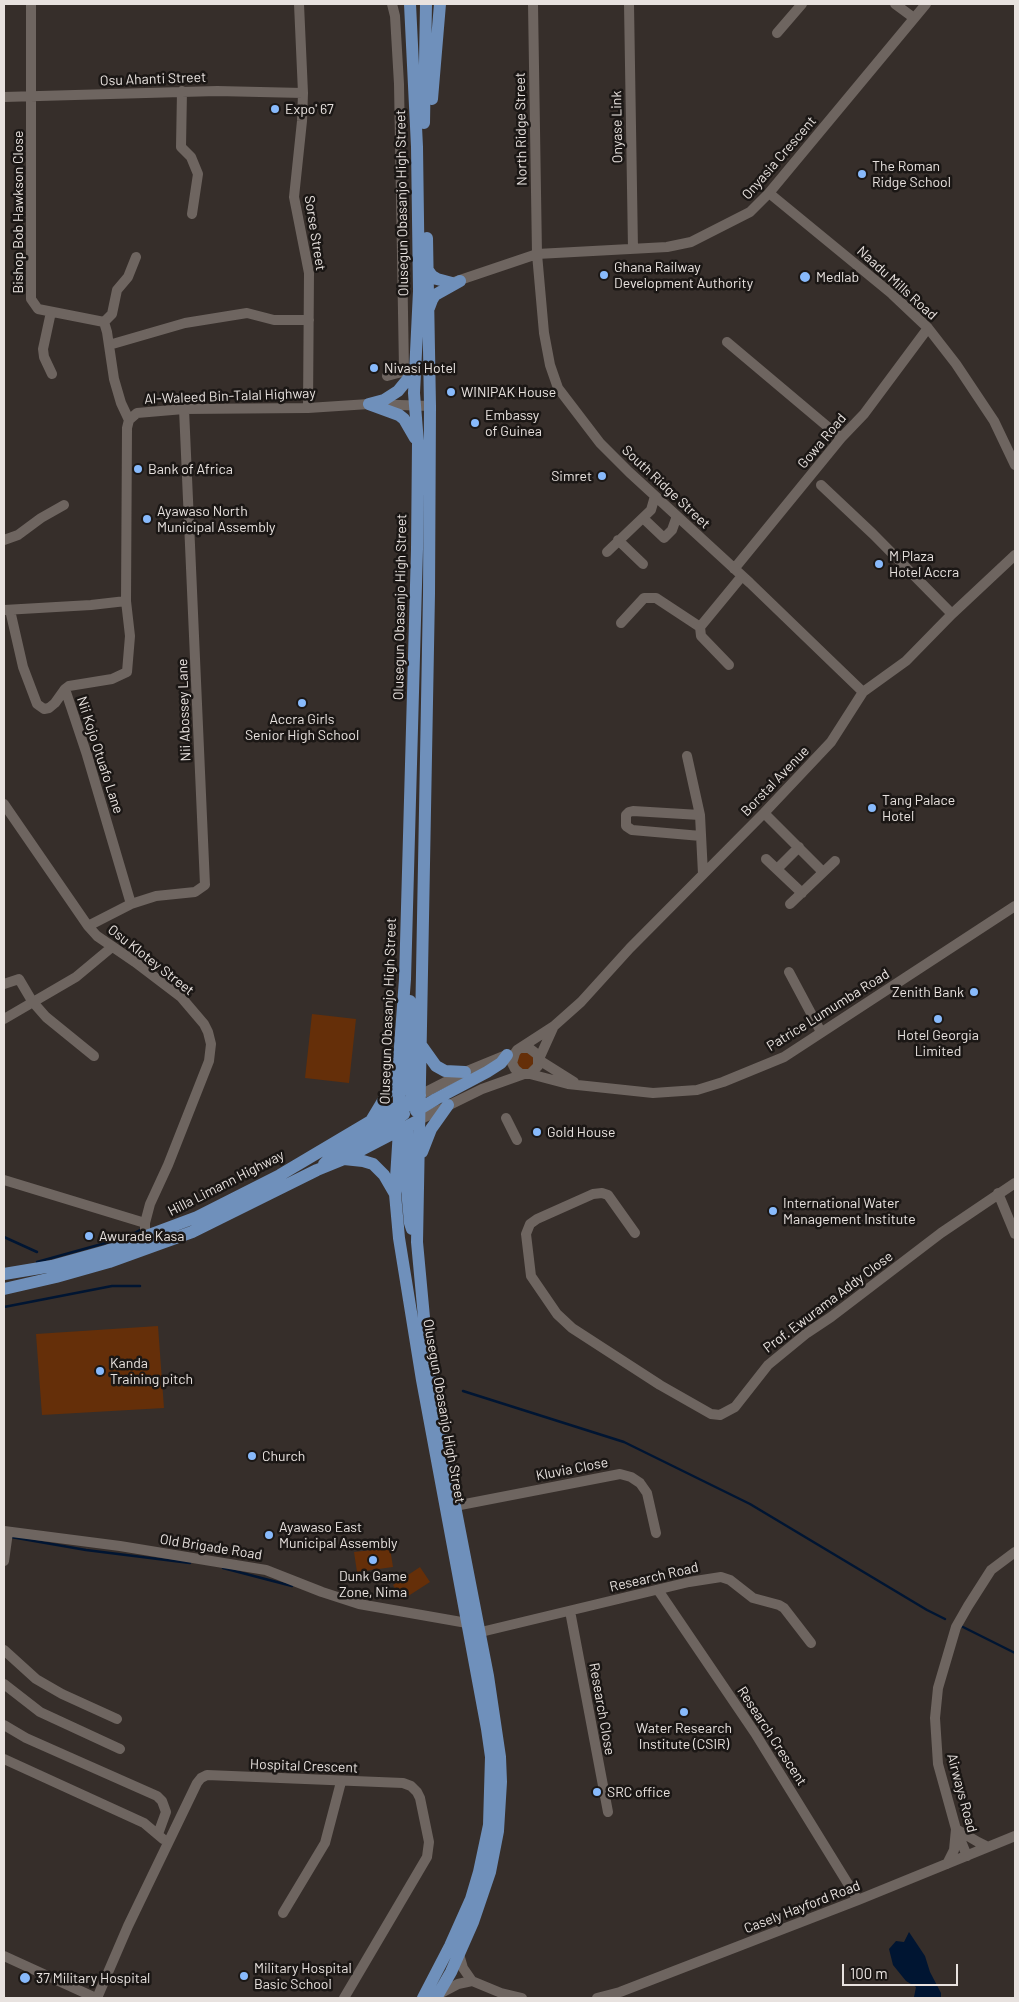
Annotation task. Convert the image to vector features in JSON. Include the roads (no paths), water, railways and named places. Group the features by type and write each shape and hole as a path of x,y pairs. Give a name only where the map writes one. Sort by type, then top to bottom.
{"main road":[{"name":"Olusegun Obasanjo High Street","path":"409,4 416,107 424,290 428,315 430,406 429,594 421,1045 395,1194 408,1299 491,1757 489,1825 471,1899 450,1946 422,1998"},
{"name":"Olusegun Obasanjo High Street","path":"426,4 424,128 427,269 414,393 418,443 417,549 405,979 399,1060 420,1159 417,1242 426,1339 455,1506 481,1632 500,1757 501,1809 490,1872 473,1922 437,1996"},
{"path":"424,128 431,107 440,4"},
{"path":"427,269 437,279 456,282"},
{"path":"428,315 435,295 456,282"},
{"path":"369,404 384,400 398,391 416,369"},
{"path":"369,404 399,415 404,419 418,443"},
{"path":"405,979 410,1005 407,1189 410,1223 417,1242"},
{"path":"421,1045 427,1056 440,1068 452,1073 465,1072"},
{"path":"317,1170 332,1156 487,1072 514,1052"},
{"path":"371,1121 387,1094 399,1060"},
{"path":"420,1159 432,1129 448,1105"},
{"name":"Hilla Limann Highway","path":"4,1274 52,1266 145,1238 197,1217 251,1191 371,1121 409,1113"},
{"name":"Hilla Limann Highway","path":"4,1289 56,1277 155,1247 192,1232 256,1202 317,1170 344,1160 409,1113"},
{"path":"344,1160 363,1161 373,1164 384,1174 395,1194"}],"street":[{"name":"Bishop Bob Hawkson Close","path":"30,4 32,96 31,299 38,309 104,322"},
{"name":"Sorse Street","path":"299,4 303,93 294,197 309,273 308,408"},
{"path":"387,376 402,372 404,369 400,107 395,16 392,4"},
{"name":"North Ridge Street","path":"533,4 537,254"},
{"name":"Onyase Link","path":"629,4 633,250"},
{"path":"777,33 802,4"},
{"path":"895,4 914,18"},
{"name":"Onyasia Crescent","path":"424,290 456,282 537,254 633,250 667,247 691,242 750,212 769,193 926,4"},
{"name":"Osu Ahanti Street","path":"4,97 182,91 303,93"},
{"path":"182,91 181,148 191,157 198,174 192,214"},
{"path":"400,107 416,107"},
{"name":"Naadu Mills Road","path":"769,193 892,294 928,328 956,364 994,421 1015,465"},
{"name":"South Ridge Street","path":"537,254 544,333 550,365 558,388 600,443 863,692"},
{"path":"129,420 121,403 104,322 112,314 117,290 128,277 136,257"},
{"path":"51,312 43,349 44,358 52,374"},
{"path":"109,344 185,323 247,313 274,320 309,320"},
{"name":"Gowa Road","path":"700,627 738,572 841,438 883,390 928,328"},
{"path":"727,342 841,438"},
{"name":"Al-Waleed Bin-Talal Highway","path":"126,601 126,478 129,420 137,412 184,409 308,408 369,404 430,406"},
{"name":"Nii Abossey Lane","path":"88,926 131,904 156,896 195,892 205,885 184,409"},
{"path":"821,485 873,534 952,614"},
{"path":"607,552 651,510 655,496"},
{"path":"4,540 18,535 40,518 64,505"},
{"path":"643,518 664,538 672,530 677,516"},
{"path":"618,540 643,564"},
{"name":"Borstal Avenue","path":"514,1052 554,1026 581,1002 630,948 764,813 831,742 863,692 906,661 952,614 1015,555"},
{"path":"621,623 644,598 656,598 700,627 701,636 729,665"},
{"path":"64,689 55,703 49,708 44,709 37,704 23,667 7,610 126,601"},
{"name":"Nii Kojo Otuafo Lane","path":"126,601 130,636 127,672 117,677 70,686 64,689 104,809 131,904"},
{"path":"687,756 700,816 702,874"},
{"name":"Osu Klotey Street","path":"4,804 88,926 97,936 181,997 204,1024 211,1044 209,1061 168,1166 150,1204 145,1223 145,1238"},
{"path":"700,816 633,811 626,815 626,826 632,830 701,836"},
{"path":"764,813 823,872"},
{"path":"777,869 799,848"},
{"path":"766,859 802,893"},
{"path":"790,904 835,861"},
{"name":"Patrice Lumumba Road","path":"527,1074 579,1085 654,1093 697,1090 752,1072 784,1057 1015,906"},
{"path":"4,1019 76,977 112,947"},
{"path":"789,972 821,1032"},
{"path":"4,984 19,979 32,1001 46,1017 94,1056"},
{"name":"Borstal Avenue","path":"539,1059 554,1026"},
{"path":"532,1049 539,1059 537,1068 527,1074 482,1089 448,1105 409,1113 465,1072 514,1052 532,1049"},
{"path":"514,1052 513,1066 518,1072 527,1074"},
{"name":"Patrice Lumumba Road","path":"539,1059 579,1085"},
{"path":"506,1118 516,1140"},
{"path":"4,1180 145,1223"},
{"name":"Prof. Ewurama Addy Close","path":"635,1233 608,1195 602,1192 593,1194 537,1218 530,1224 526,1234 531,1276 557,1314 572,1328 660,1385 710,1414 720,1415 735,1407 768,1364 807,1333 998,1193 1015,1183"},
{"path":"998,1193 1015,1234"},
{"name":"Kluvia Close","path":"455,1506 620,1474 631,1476 640,1483 647,1493 656,1533"},
{"path":"4,1561 6,1532"},
{"name":"Old Brigade Road","path":"6,1532 120,1546 266,1570 359,1604 467,1622"},
{"name":"Airways Road","path":"967,1856 956,1829 938,1764 935,1718 938,1688 956,1627 991,1570 1015,1552"},
{"name":"Research Road","path":"481,1632 689,1582 720,1578 730,1580 753,1598 784,1608 811,1643"},
{"name":"Research Crescent","path":"658,1590 755,1733 858,1900"},
{"name":"Research Close","path":"570,1611 608,1812"},
{"path":"4,1650 36,1679 62,1694 117,1719"},
{"path":"4,1684 40,1712 120,1748"},
{"path":"4,1725 26,1738 157,1796 162,1801 166,1812 158,1834"},
{"path":"4,1759 144,1823 167,1844"},
{"name":"Hospital Crescent","path":"96,1998 128,1926 197,1783 201,1778 208,1775 341,1782 403,1783 412,1786 420,1798 429,1850 344,1998"},
{"path":"283,1913 325,1843 341,1782"},
{"path":"947,1864 954,1850 956,1829 988,1847"},
{"name":"Casely Hayford Road","path":"597,1998 620,1992 858,1900 1015,1836"},
{"path":"459,1954 462,1968 472,1981 500,1993 522,1998"},
{"path":"4,1956 96,1998"},
{"name":"Olusegun Obasanjo High Street","path":"437,1996 458,1984 472,1981"}],"water":[{"path":"909,1932 925,1956 930,1972 941,1993 941,1998 914,1997 916,1987 906,1981 893,1965 889,1949 896,1941 904,1942"}],"waterway":[{"path":"37,1262 127,1237 140,1230"},
{"path":"4,1237 37,1252"},
{"path":"4,1307 112,1286 140,1286"},
{"path":"463,1391 624,1442 750,1504 945,1619"},
{"path":"11,1537 86,1550 190,1563"},
{"path":"223,1568 292,1586"},
{"path":"961,1626 1015,1653"}],"place":[{"name":"Expo' 67","path":"275,109"},
{"name":"The Roman Ridge School","path":"862,174"},
{"name":"Ghana Railway Development Authority","path":"604,275"},
{"name":"Medlab","path":"805,277"},
{"name":"Nivasi Hotel","path":"374,368"},
{"name":"WINIPAK House","path":"451,392"},
{"name":"Embassy of Guinea","path":"475,423"},
{"name":"Bank of Africa","path":"138,469"},
{"name":"Simret","path":"602,476"},
{"name":"Ayawaso North Municipal Assembly","path":"147,519"},
{"name":"M Plaza Hotel Accra","path":"879,564"},
{"name":"Accra Girls Senior High School","path":"302,703"},
{"name":"Tang Palace Hotel","path":"872,808"},
{"name":"Zenith Bank","path":"974,992"},
{"name":"Hotel Georgia Limited","path":"938,1019"},
{"name":"Gold House","path":"537,1132"},
{"name":"International Water Management Institute","path":"773,1211"},
{"name":"Awurade Kasa","path":"89,1236"},
{"name":"Kanda Training pitch","path":"100,1371"},
{"name":"Church","path":"252,1456"},
{"name":"Ayawaso East Municipal Assembly","path":"269,1535"},
{"name":"Dunk Game Zone, Nima","path":"373,1560"},
{"name":"Water Research Institute (CSIR)","path":"684,1712"},
{"name":"SRC office","path":"597,1792"},
{"name":"Military Hospital Basic School","path":"244,1976"},
{"name":"37 Military Hospital","path":"25,1978"}]}
